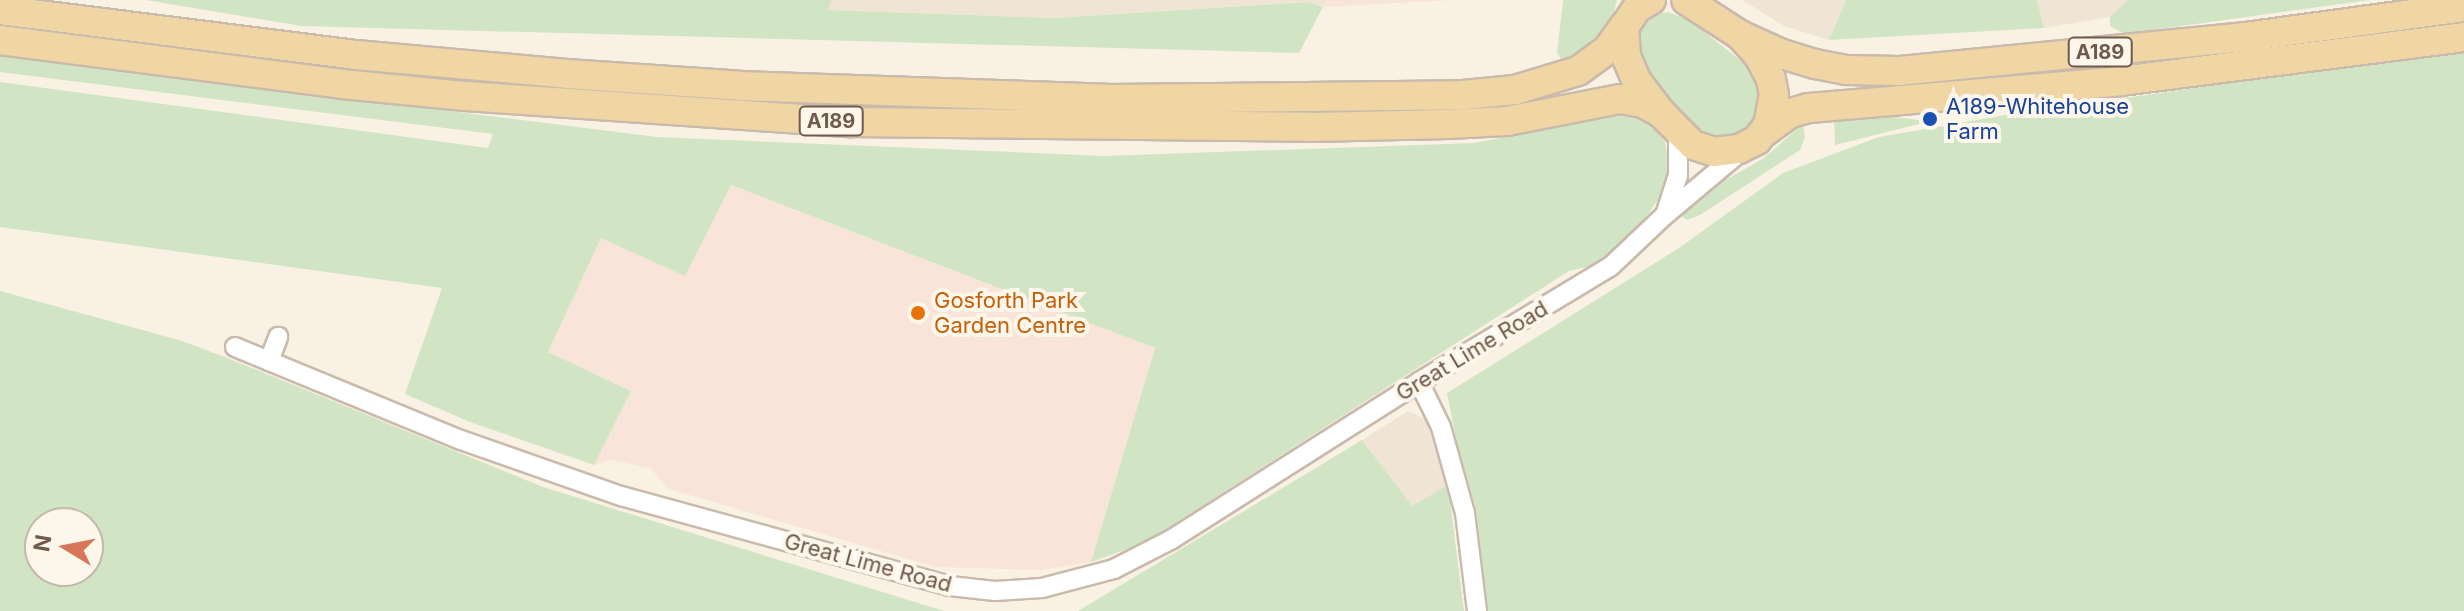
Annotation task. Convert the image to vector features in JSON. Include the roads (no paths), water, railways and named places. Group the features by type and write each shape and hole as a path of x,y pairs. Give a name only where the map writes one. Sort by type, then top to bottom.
{"main road":[{"path":"1651,0 1627,16 1628,64 1670,122 1693,145 1714,152 1756,139 1774,103 1771,79 1759,56 1740,35 1691,2"},
{"name":"A189","path":"1740,35 1815,64 1846,70 1899,71 2245,37 2464,7"},
{"name":"A189","path":"0,10 356,55 567,74 757,87 1107,99 1463,95 1515,90 1578,71 1607,50 1627,16"},
{"name":"A189","path":"1756,139 1791,113 1809,108 2121,81 2464,37"},
{"name":"A189","path":"0,40 449,95 850,122 1309,127 1448,124 1507,121 1620,99 1643,103 1670,122"}],"street":[{"name":"Great Lime Road","path":"1665,215 1678,176 1670,122"},
{"name":"Great Lime Road","path":"235,347 461,440 596,488 922,580 995,591 1042,588 1086,579 1146,554 1419,382 1610,267 1665,215 1756,139"},
{"path":"269,361 278,337"},
{"path":"1419,382 1441,427 1465,513 1477,611"}],"place":[{"name":"A189-Whitehouse Farm","path":"1930,119"},
{"name":"Gosforth Park Garden Centre","path":"918,313"}]}
